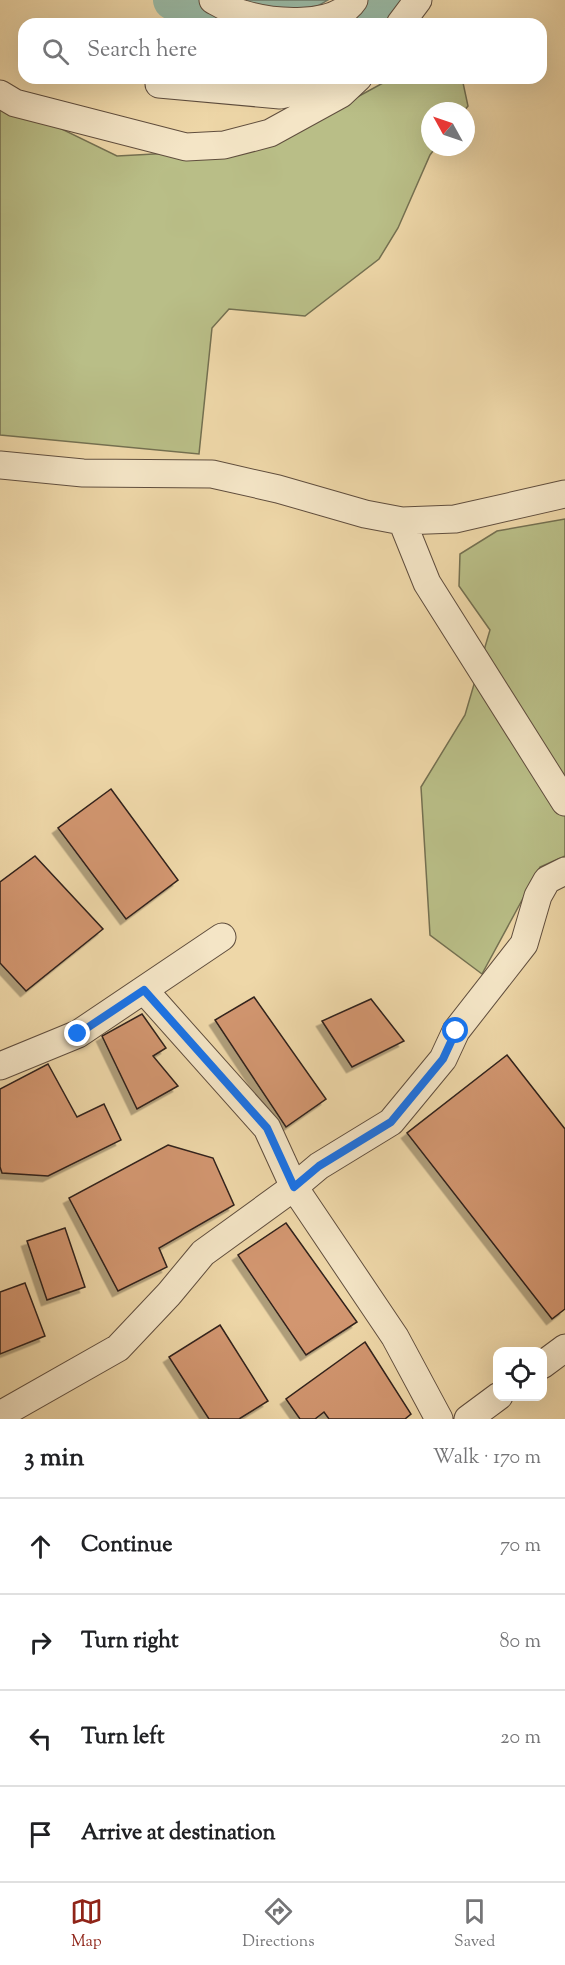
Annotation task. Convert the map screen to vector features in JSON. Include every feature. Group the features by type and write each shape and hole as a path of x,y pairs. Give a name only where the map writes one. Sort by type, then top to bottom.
{"street":[{"path":"213,0 241,14 259,18"},
{"path":"331,18 351,6 354,0"},
{"path":"404,18 418,0"},
{"path":"159,84 280,95 301,90 313,84"},
{"path":"0,94 15,103 186,147 224,145 270,133 332,84"},
{"path":"0,465 83,473 212,474 402,521 456,519 565,494"},
{"path":"402,521 427,583 565,802"},
{"path":"0,1415 118,1348 169,1294 203,1253 319,1166 391,1122 443,1059 456,1031 524,944 538,896 547,879 565,871"},
{"path":"0,1066 78,1034 222,937"},
{"path":"144,990 267,1128 294,1187 395,1337 439,1419"},
{"path":"547,1362 565,1348"},
{"path":"468,1419 493,1400"}],"green space":[{"path":"381,84 463,84 467,102 421,102 421,156 430,156 398,228 379,259 305,316 229,309 212,328 199,454 0,435 0,99 117,156 264,148"},
{"path":"565,519 565,856 540,867 482,974 430,935 421,787 465,715 490,630 459,586 460,554 497,531"}],"shaded area":[{"path":"231,0 328,0 316,7 292,12"}],"building":[{"path":"111,789 178,880 126,919 58,828"},
{"path":"35,856 103,929 26,991 0,963 0,882"},
{"path":"254,997 326,1099 286,1127 215,1020"},
{"path":"371,999 404,1041 352,1067 322,1021"},
{"path":"142,1014 166,1048 153,1056 178,1086 137,1109 102,1036"},
{"path":"507,1055 565,1129 565,1309 552,1319 407,1133"},
{"path":"48,1064 77,1117 104,1104 121,1140 48,1176 2,1173 0,1167 0,1089"},
{"path":"168,1145 213,1158 234,1205 159,1248 167,1267 118,1291 69,1198"},
{"path":"286,1223 357,1322 306,1355 238,1255"},
{"path":"65,1228 85,1287 47,1300 27,1241"},
{"path":"25,1283 45,1336 0,1354 0,1292"},
{"path":"220,1325 268,1401 239,1419 209,1419 169,1357"},
{"path":"365,1342 411,1414 405,1419 329,1419 324,1412 315,1419 300,1419 286,1399"}],"waterway":[{"path":"173,0 202,18"},
{"path":"375,18 388,0"}],"route":[{"path":"78,1034 144,990 267,1128 284,1170 294,1187 319,1166 391,1122 443,1059 456,1031"}]}
